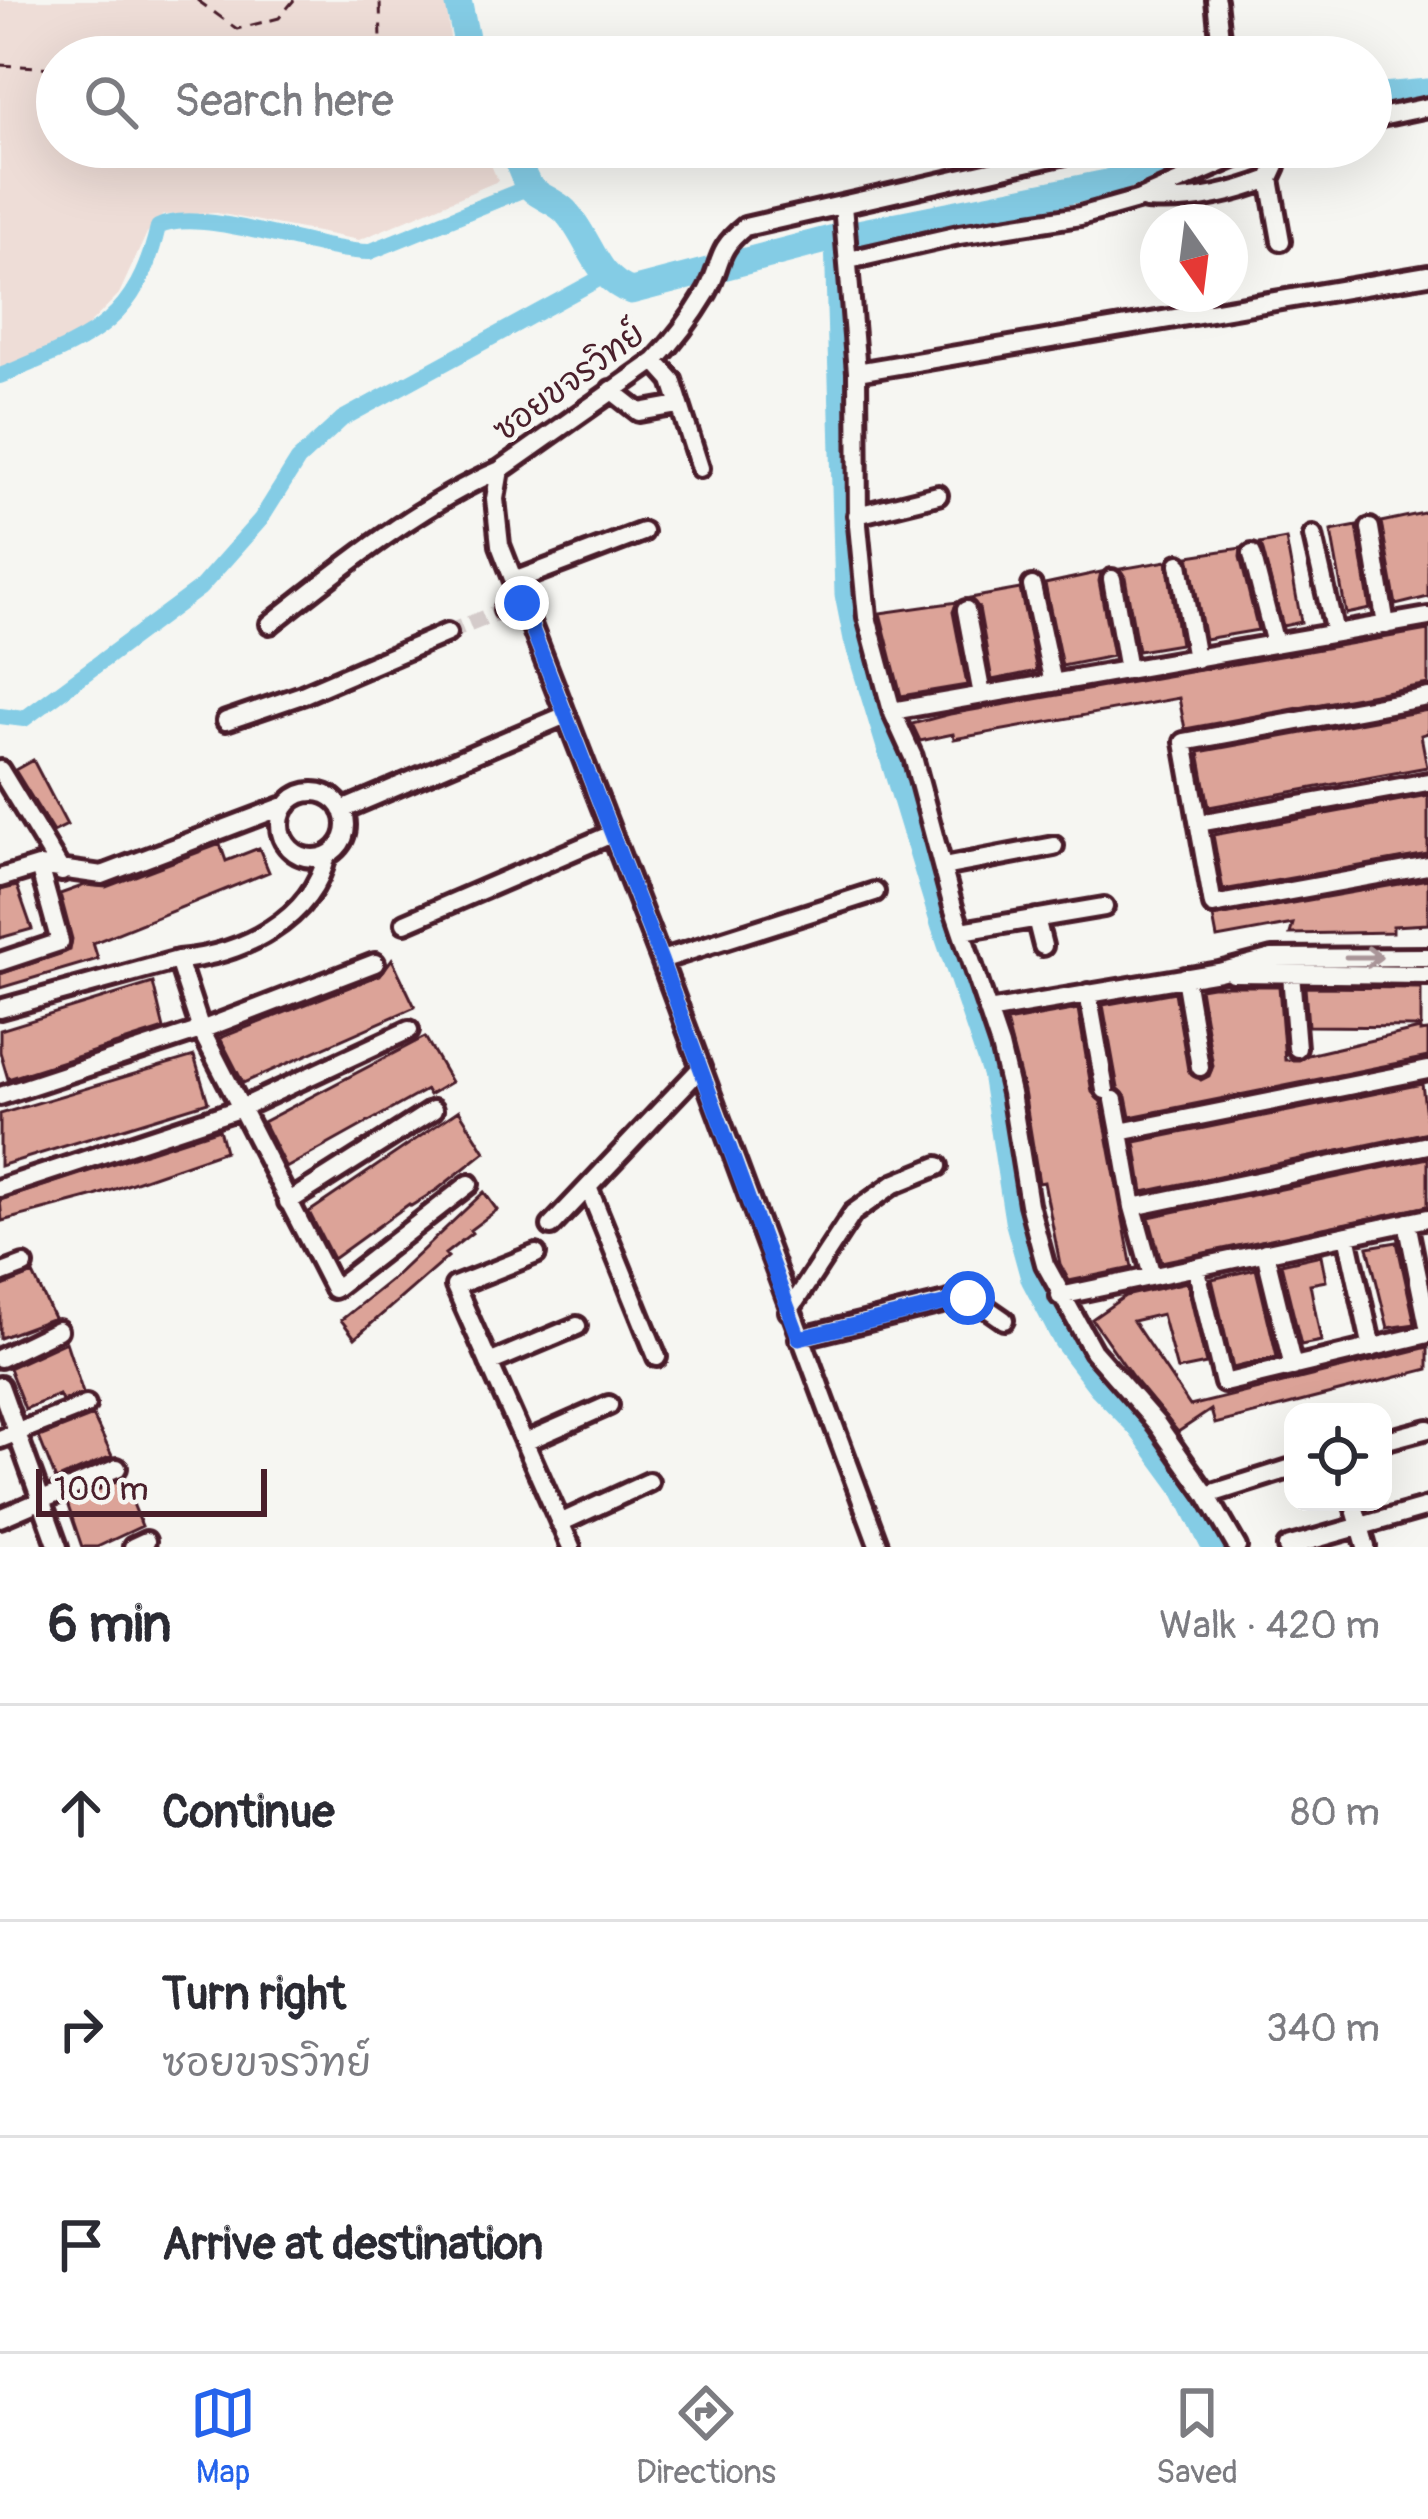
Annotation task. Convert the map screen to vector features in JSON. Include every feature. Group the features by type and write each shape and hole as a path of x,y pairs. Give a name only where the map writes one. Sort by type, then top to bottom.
{"street":[{"path":"1216,0 1220,36"},
{"path":"1392,114 1428,107"},
{"path":"1015,168 844,212 857,372 857,514 867,617 1011,1093 1029,1204 1045,1264 1094,1351 1157,1424 1237,1547"},
{"path":"849,260 959,235 1080,216 1136,200 1210,168"},
{"path":"1275,168 1270,179 1280,241"},
{"path":"1136,200 1177,202 1243,190 1270,179"},
{"name":"ซอยขจรวิทย์","path":"844,212 745,227 718,256 711,286 676,339 655,361 500,470 495,499 500,545 514,581 513,606 566,715 879,1547"},
{"path":"857,372 1428,274"},
{"path":"655,361 673,380 700,468"},
{"path":"611,390 639,412 678,405"},
{"path":"270,624 358,554 459,487 500,470"},
{"path":"857,514 938,495"},
{"path":"1370,528 1386,625"},
{"path":"514,581 644,532"},
{"path":"1313,536 1335,633"},
{"path":"1252,554 1275,644"},
{"path":"1179,564 1196,659"},
{"path":"1112,579 1128,670"},
{"path":"1032,586 1053,683"},
{"path":"966,610 982,695"},
{"path":"892,711 1428,617"},
{"path":"226,721 302,695 447,633"},
{"path":"1428,697 1184,742 1213,905 1428,866"},
{"path":"342,810 566,715"},
{"path":"0,770 62,872"},
{"path":"1199,823 1428,782"},
{"path":"0,878 39,866 102,875 286,805 305,793 327,795 345,820 342,840 327,855 318,886 279,924 213,957 178,959 0,1010"},
{"path":"286,805 280,826 287,847 307,858 327,855"},
{"path":"405,923 612,834"},
{"path":"943,867 1054,846"},
{"path":"0,962 60,943 39,866"},
{"path":"661,960 875,892"},
{"path":"962,931 1104,907"},
{"path":"1036,918 1042,946"},
{"path":"988,1011 1219,972 1271,958 1428,957"},
{"path":"178,959 201,1030 334,1289 469,1184"},
{"path":"0,1096 201,1030 374,963"},
{"path":"1219,972 1428,975"},
{"path":"1291,974 1297,1048"},
{"path":"1185,977 1201,1067"},
{"path":"1088,994 1152,1276"},
{"path":"0,1188 239,1109 409,1030"},
{"path":"551,1226 700,1069"},
{"path":"1120,1132 1428,1070"},
{"path":"288,1202 433,1110"},
{"path":"1133,1207 1428,1144"},
{"path":"789,1311 853,1213 894,1184 938,1166"},
{"path":"588,1187 657,1357"},
{"path":"1060,1296 1428,1218"},
{"path":"1196,1267 1224,1383 1428,1330 1407,1222"},
{"path":"1347,1235 1372,1348"},
{"path":"1265,1252 1293,1367"},
{"path":"536,1255 455,1286 571,1547"},
{"path":"0,1274 24,1264"},
{"path":"799,1338 958,1299 978,1302 1004,1320"},
{"path":"489,1363 577,1326"},
{"path":"0,1358 58,1330"},
{"path":"0,1386 8,1436 58,1547"},
{"path":"8,1436 86,1405"},
{"path":"525,1442 609,1405"},
{"path":"1392,1439 1428,1429"},
{"path":"0,1518 117,1468"},
{"path":"1207,1495 1284,1471"},
{"path":"560,1523 649,1482"},
{"path":"1287,1547 1428,1507"},
{"path":"1355,1511 1366,1547"}],"path":[{"path":"197,0 237,28 278,18 294,0"},
{"path":"380,0 382,36"},
{"path":"0,65 36,67"}],"shaded area":[{"path":"0,0 446,0 450,36 36,36 36,168 492,168 498,181 359,240 217,213 163,215 147,233 119,294 77,337 0,368"}],"building":[{"path":"1428,512 1428,597 1396,605 1381,522"},
{"path":"1357,526 1370,609 1346,614 1331,531"},
{"path":"1286,539 1301,622 1283,626 1260,544"},
{"path":"1241,548 1258,630 1205,639 1189,556"},
{"path":"1167,561 1180,644 1138,651 1120,569"},
{"path":"1101,572 1113,656 1062,666 1045,584"},
{"path":"1020,589 1037,671 992,680 979,608 970,598"},
{"path":"957,602 953,612 967,685 901,696 880,613"},
{"path":"1428,630 1428,684 1185,729 1179,698 954,739 953,734 920,741 912,724 950,714"},
{"path":"1428,710 1428,733 1421,735 1427,767 1209,807 1199,752"},
{"path":"33,760 67,825 53,832 15,770"},
{"path":"1428,795 1428,854 1223,890 1213,835"},
{"path":"220,844 226,861 259,848 269,872 93,943 98,959 0,988 0,974 70,950 72,939 60,894 85,885 106,887"},
{"path":"1428,879 1428,924 1393,926 1393,932 1290,934 1293,924 1217,938 1213,917"},
{"path":"17,886 32,929 0,938 0,890"},
{"path":"392,959 415,1007 243,1083 220,1038 380,975"},
{"path":"153,983 164,1029 8,1079 0,1030"},
{"path":"1279,986 1285,1060 1420,1029 1428,1031 1428,1057 1130,1117 1126,1097 1118,1088 1103,1005 1175,992 1188,1070 1201,1080 1213,1066 1200,988"},
{"path":"1305,987 1421,988 1421,1027 1308,1026"},
{"path":"1078,1009 1132,1268 1069,1281 1060,1264 1044,1182 1039,1183 1024,1091 1006,1022"},
{"path":"425,1037 451,1082 429,1095 426,1090 286,1168 263,1122"},
{"path":"194,1056 208,1102 0,1166 0,1114"},
{"path":"1422,1084 1428,1132 1143,1192 1135,1142"},
{"path":"459,1110 485,1152 333,1259 309,1212"},
{"path":"219,1129 225,1151 95,1196 2,1221 0,1200"},
{"path":"1428,1158 1428,1206 1161,1262 1149,1217"},
{"path":"484,1192 497,1210 355,1338 341,1320"},
{"path":"1397,1242 1415,1324 1388,1328 1368,1247"},
{"path":"1321,1255 1326,1281 1310,1284 1321,1341 1301,1345 1281,1264"},
{"path":"1256,1269 1277,1357 1233,1368 1212,1279"},
{"path":"33,1274 54,1318 0,1338 0,1287"},
{"path":"1187,1282 1206,1364 1177,1370 1162,1314 1133,1321 1190,1406 1428,1347 1428,1369 1215,1424 1211,1410 1178,1432 1092,1319 1125,1296"},
{"path":"66,1342 83,1393 62,1401 59,1395 25,1409 9,1368"},
{"path":"93,1416 112,1456 56,1480 39,1437"},
{"path":"123,1479 142,1526 97,1547 82,1547 67,1503"}],"waterway":[{"path":"458,0 466,36"},
{"path":"1392,95 1428,92"},
{"path":"521,168 530,187 565,211 609,277 631,291 838,237 1107,183 1145,168"},
{"path":"0,376 59,351 103,325 136,287 158,227 177,222 229,225 369,252 529,187"},
{"path":"838,237 848,594 857,639 945,927 995,1073 1018,1220 1034,1278 1066,1339 1139,1424 1185,1487 1215,1547"},
{"path":"0,716 24,719 200,588 261,519 298,460 342,419 606,275"}],"tunnel":[{"path":"447,633 504,610"}],"route":[{"path":"522,603 661,960 799,1338 968,1298"}]}
